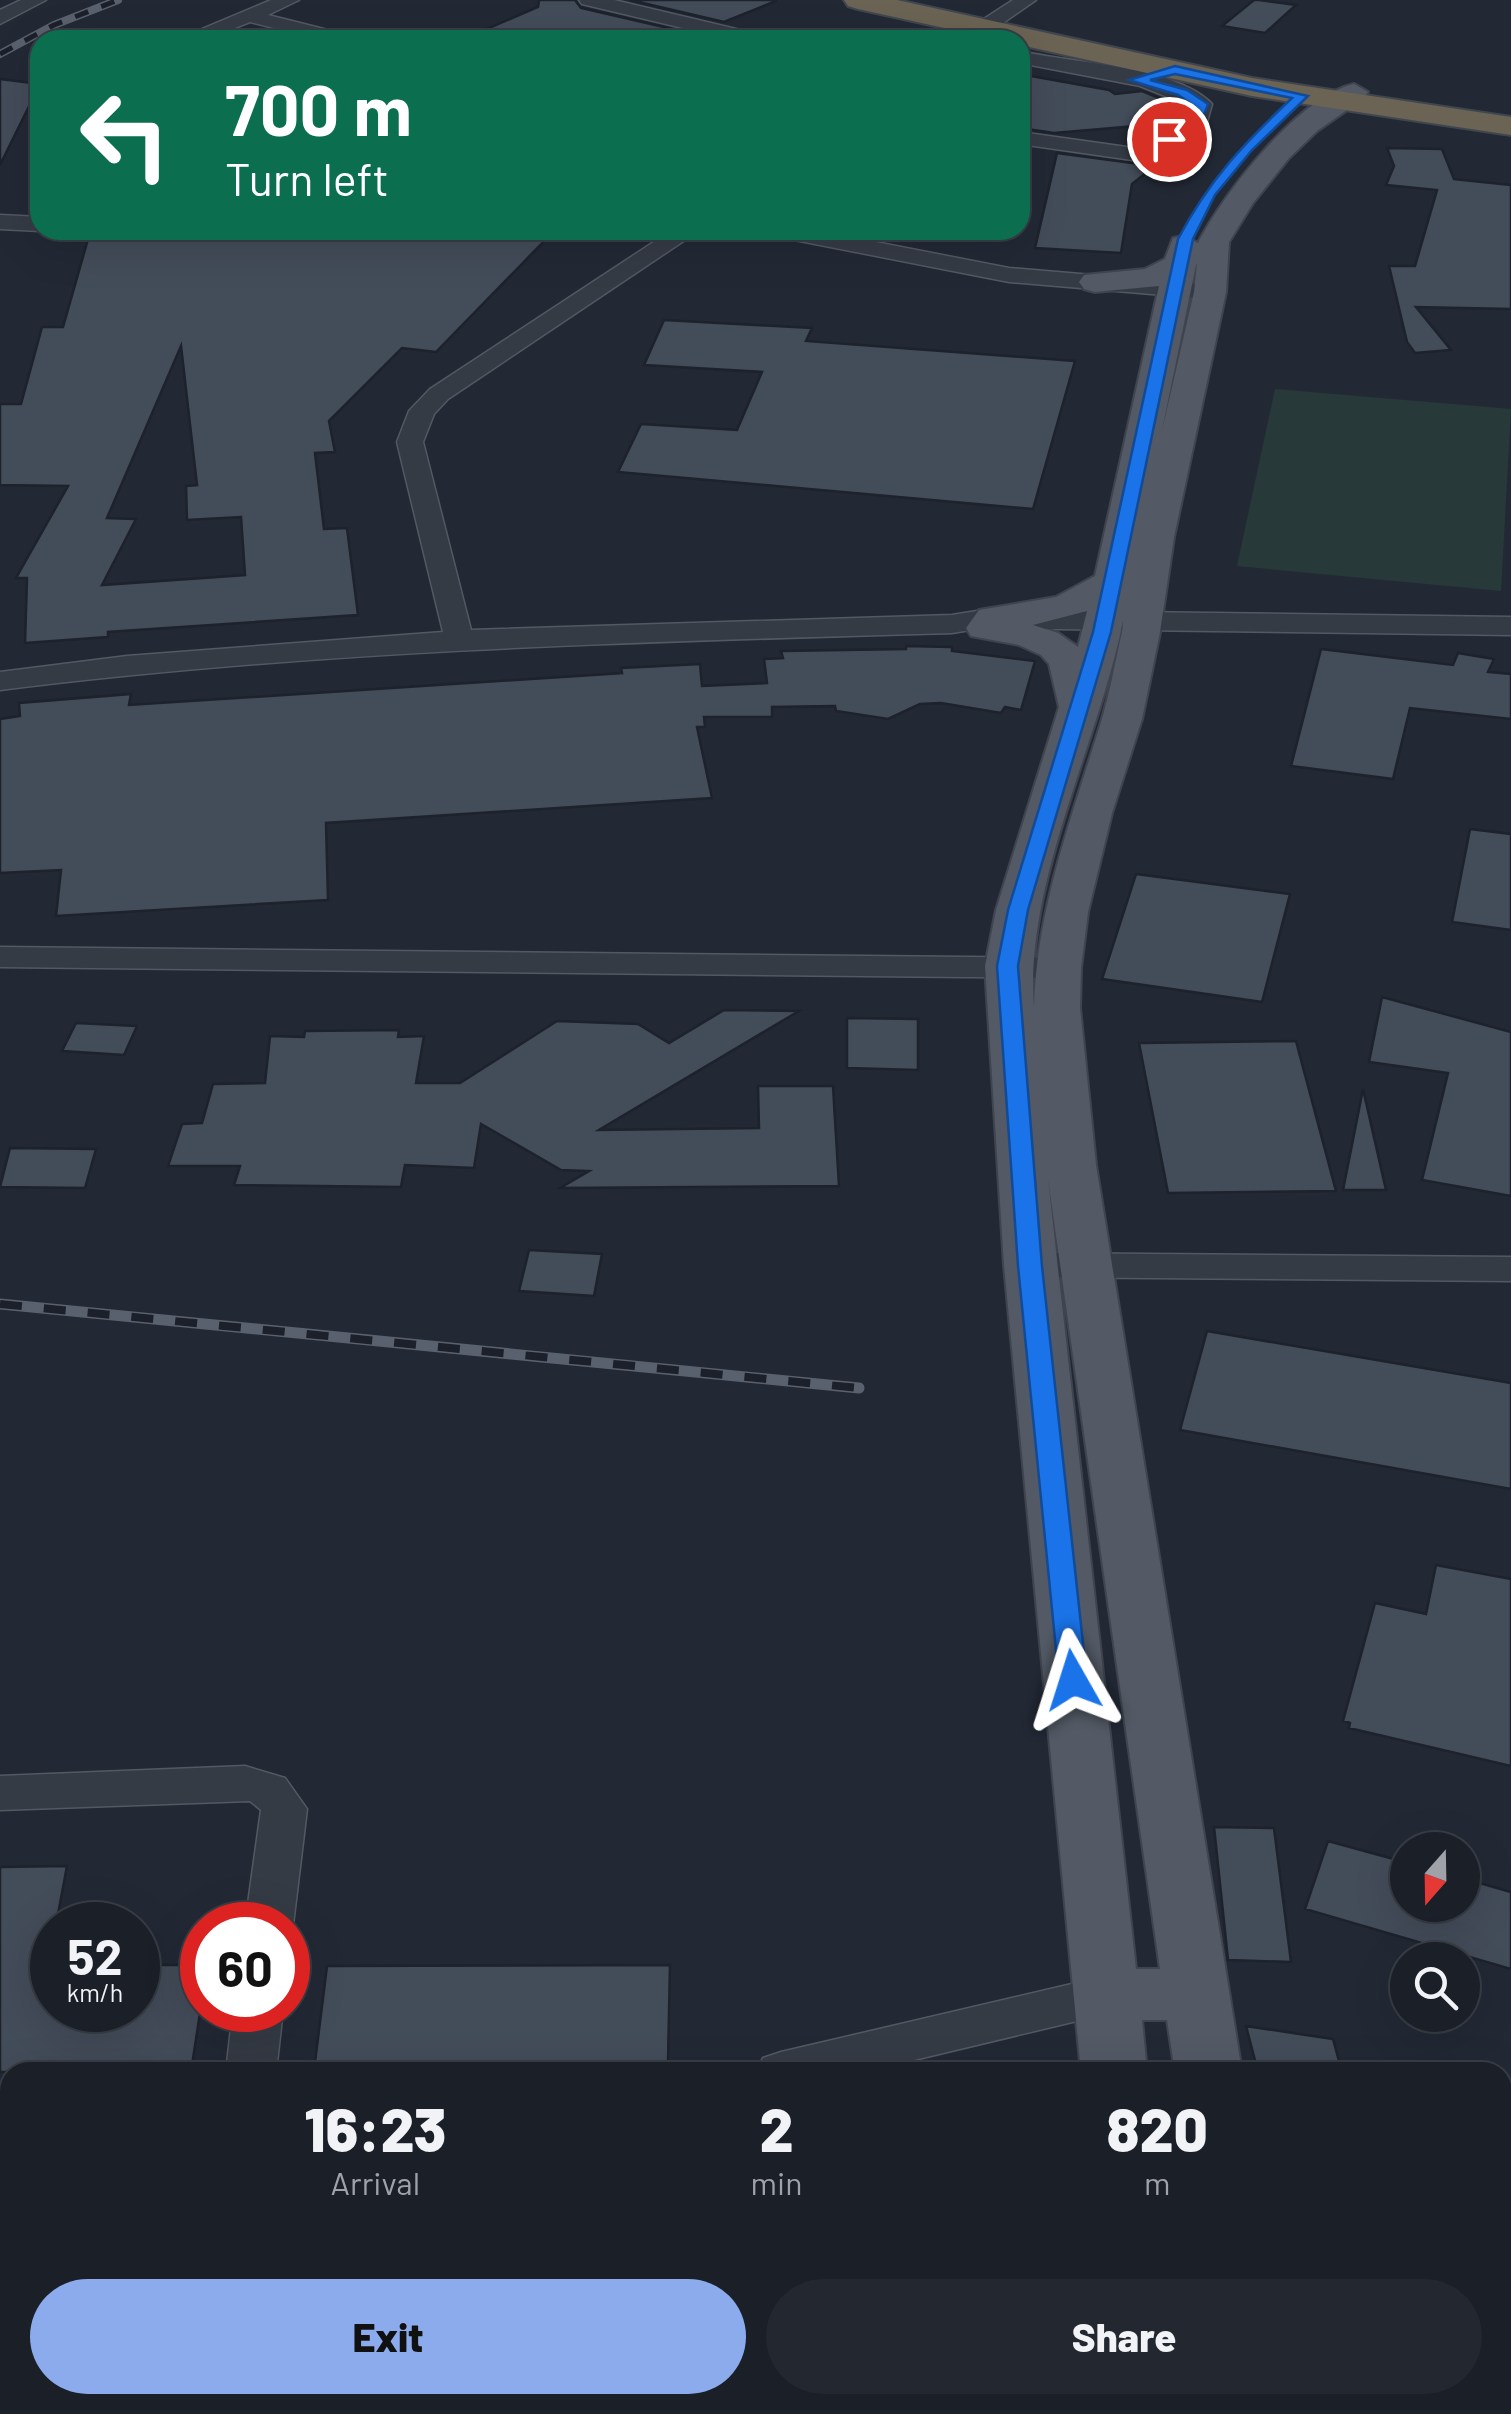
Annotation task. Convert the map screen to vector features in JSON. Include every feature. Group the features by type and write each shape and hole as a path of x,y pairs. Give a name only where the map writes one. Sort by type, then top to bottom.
{"highway":[{"path":"858,0 999,23 1327,94 1511,117"},
{"path":"928,0 1025,30"},
{"path":"1030,31 1175,70 1511,126"}],"main road":[{"path":"1207,2062 1132,1565 1058,1265 1008,966 1018,910 1094,714 1120,616 1184,290 1240,199 1327,94"},
{"path":"1096,282 1152,278 1184,290"},
{"path":"1096,282 1150,298 1184,290"},
{"path":"973,623 1056,610 1091,598 1120,616"},
{"path":"973,623 1036,638 1064,654 1070,668 1072,694 1094,714"},
{"path":"1094,714 1086,830 1066,912 1058,968 1057,1008 1071,1166 1058,1265 1061,1562 1113,2062"},
{"path":"1061,1562 1132,1565"},
{"path":"1106,1995 1198,1994"}],"street":[{"path":"0,18 36,0"},
{"path":"212,30 289,0"},
{"path":"588,0 717,30"},
{"path":"249,16 305,30"},
{"path":"1030,60 1136,80 1201,104 1196,122 1139,154 1030,140"},
{"path":"1136,80 1175,70"},
{"path":"0,222 30,224"},
{"path":"459,639 410,442 422,411 440,394 673,240"},
{"path":"829,240 994,272 1096,282"},
{"path":"1120,616 1511,626"},
{"path":"1120,616 1511,638"},
{"path":"0,680 127,665 459,639 973,623"},
{"path":"0,957 1058,968"},
{"path":"1058,1265 1511,1269"},
{"path":"0,1794 264,1786 278,1795 284,1809 272,1902"},
{"path":"823,2062 1106,1995"},
{"path":"251,2062 255,2032"}],"shaded area":[{"path":"1275,389 1511,409 1501,591 1237,566"}],"building":[{"path":"539,0 575,0 581,8 677,30 484,30 538,7"},
{"path":"630,0 776,0 776,1 724,22"},
{"path":"1254,0 1296,5 1265,33 1222,26"},
{"path":"1030,76 1115,94 1142,91 1164,100 1183,116 1171,123 1054,133 1030,129"},
{"path":"0,79 30,83 30,104 0,165"},
{"path":"1387,148 1442,149 1454,179 1511,185 1511,309 1416,307 1451,350 1415,353 1407,342 1389,266 1415,266 1437,190 1386,185 1394,166"},
{"path":"1057,153 1155,166 1132,184 1121,253 1035,248"},
{"path":"88,240 545,240 436,352 402,348 329,421 335,452 315,453 324,529 347,528 358,615 108,632 108,637 25,643 27,578 16,578 68,486 0,485 0,404 21,404 42,327 63,327","holes":["181,346 197,485 186,486 187,520 241,517 245,575 102,585 136,519 107,518"]},
{"path":"664,320 812,328 806,341 1075,361 1033,509 618,472 641,424 737,430 762,372 644,365"},
{"path":"952,647 952,651 1035,661 1021,710 1005,707 1001,713 941,703 920,704 888,719 836,711 835,706 772,707 772,717 704,717 705,727 697,727 712,798 326,823 328,900 56,916 61,870 0,873 0,719 20,716 19,703 131,694 129,705 622,673 621,668 700,664 702,686 767,683 764,659 783,658 781,651"},
{"path":"1321,649 1453,665 1458,653 1494,659 1488,672 1511,674 1511,719 1410,708 1393,779 1291,766"},
{"path":"1470,829 1511,834 1511,930 1452,922"},
{"path":"1136,874 1290,894 1262,1002 1102,979"},
{"path":"1382,997 1511,1032 1511,1196 1422,1180 1448,1073 1369,1062"},
{"path":"724,1010 799,1011 599,1130 759,1128 758,1086 833,1086 839,1186 560,1188 589,1171 561,1170 481,1124 474,1168 405,1165 401,1187 234,1185 240,1166 168,1166 182,1124 202,1123 213,1084 265,1083 270,1036 304,1037 305,1031 399,1030 398,1037 424,1036 416,1083 460,1083 557,1021 638,1024 669,1043"},
{"path":"847,1018 918,1019 918,1070 847,1068"},
{"path":"76,1023 137,1026 124,1055 62,1051"},
{"path":"1296,1041 1336,1191 1168,1193 1139,1043"},
{"path":"1363,1089 1386,1190 1343,1190"},
{"path":"10,1148 96,1149 85,1188 0,1187"},
{"path":"529,1250 602,1254 594,1296 519,1291"},
{"path":"1207,1331 1511,1383 1511,1489 1180,1430"},
{"path":"1436,1565 1511,1579 1511,1766 1349,1728 1350,1723 1343,1721 1375,1603 1426,1614"},
{"path":"1214,1827 1274,1828 1291,1962 1228,1960"},
{"path":"1328,1841 1390,1858 1390,1922 1480,1922 1480,1883 1511,1892 1511,1969 1480,1960 1480,1942 1418,1942 1305,1909"},
{"path":"67,1866 60,1902 30,1902 30,2032 160,2032 160,1965 180,1965 180,2032 197,2032 193,2062 0,2062 0,1867"},
{"path":"670,1965 668,2062 315,2062 327,1966"},
{"path":"1246,2026 1333,2039 1339,2062 1255,2062"}],"railway":[{"path":"45,30 118,0"},
{"path":"0,54 30,38"},
{"path":"0,1304 859,1388"}],"route":[{"path":"1073,1680 1030,1266 1008,966 1018,910 1102,632 1186,239 1209,194 1248,147 1302,96 1175,70 1136,80 1182,93 1201,104 1196,122 1169,139"}]}
